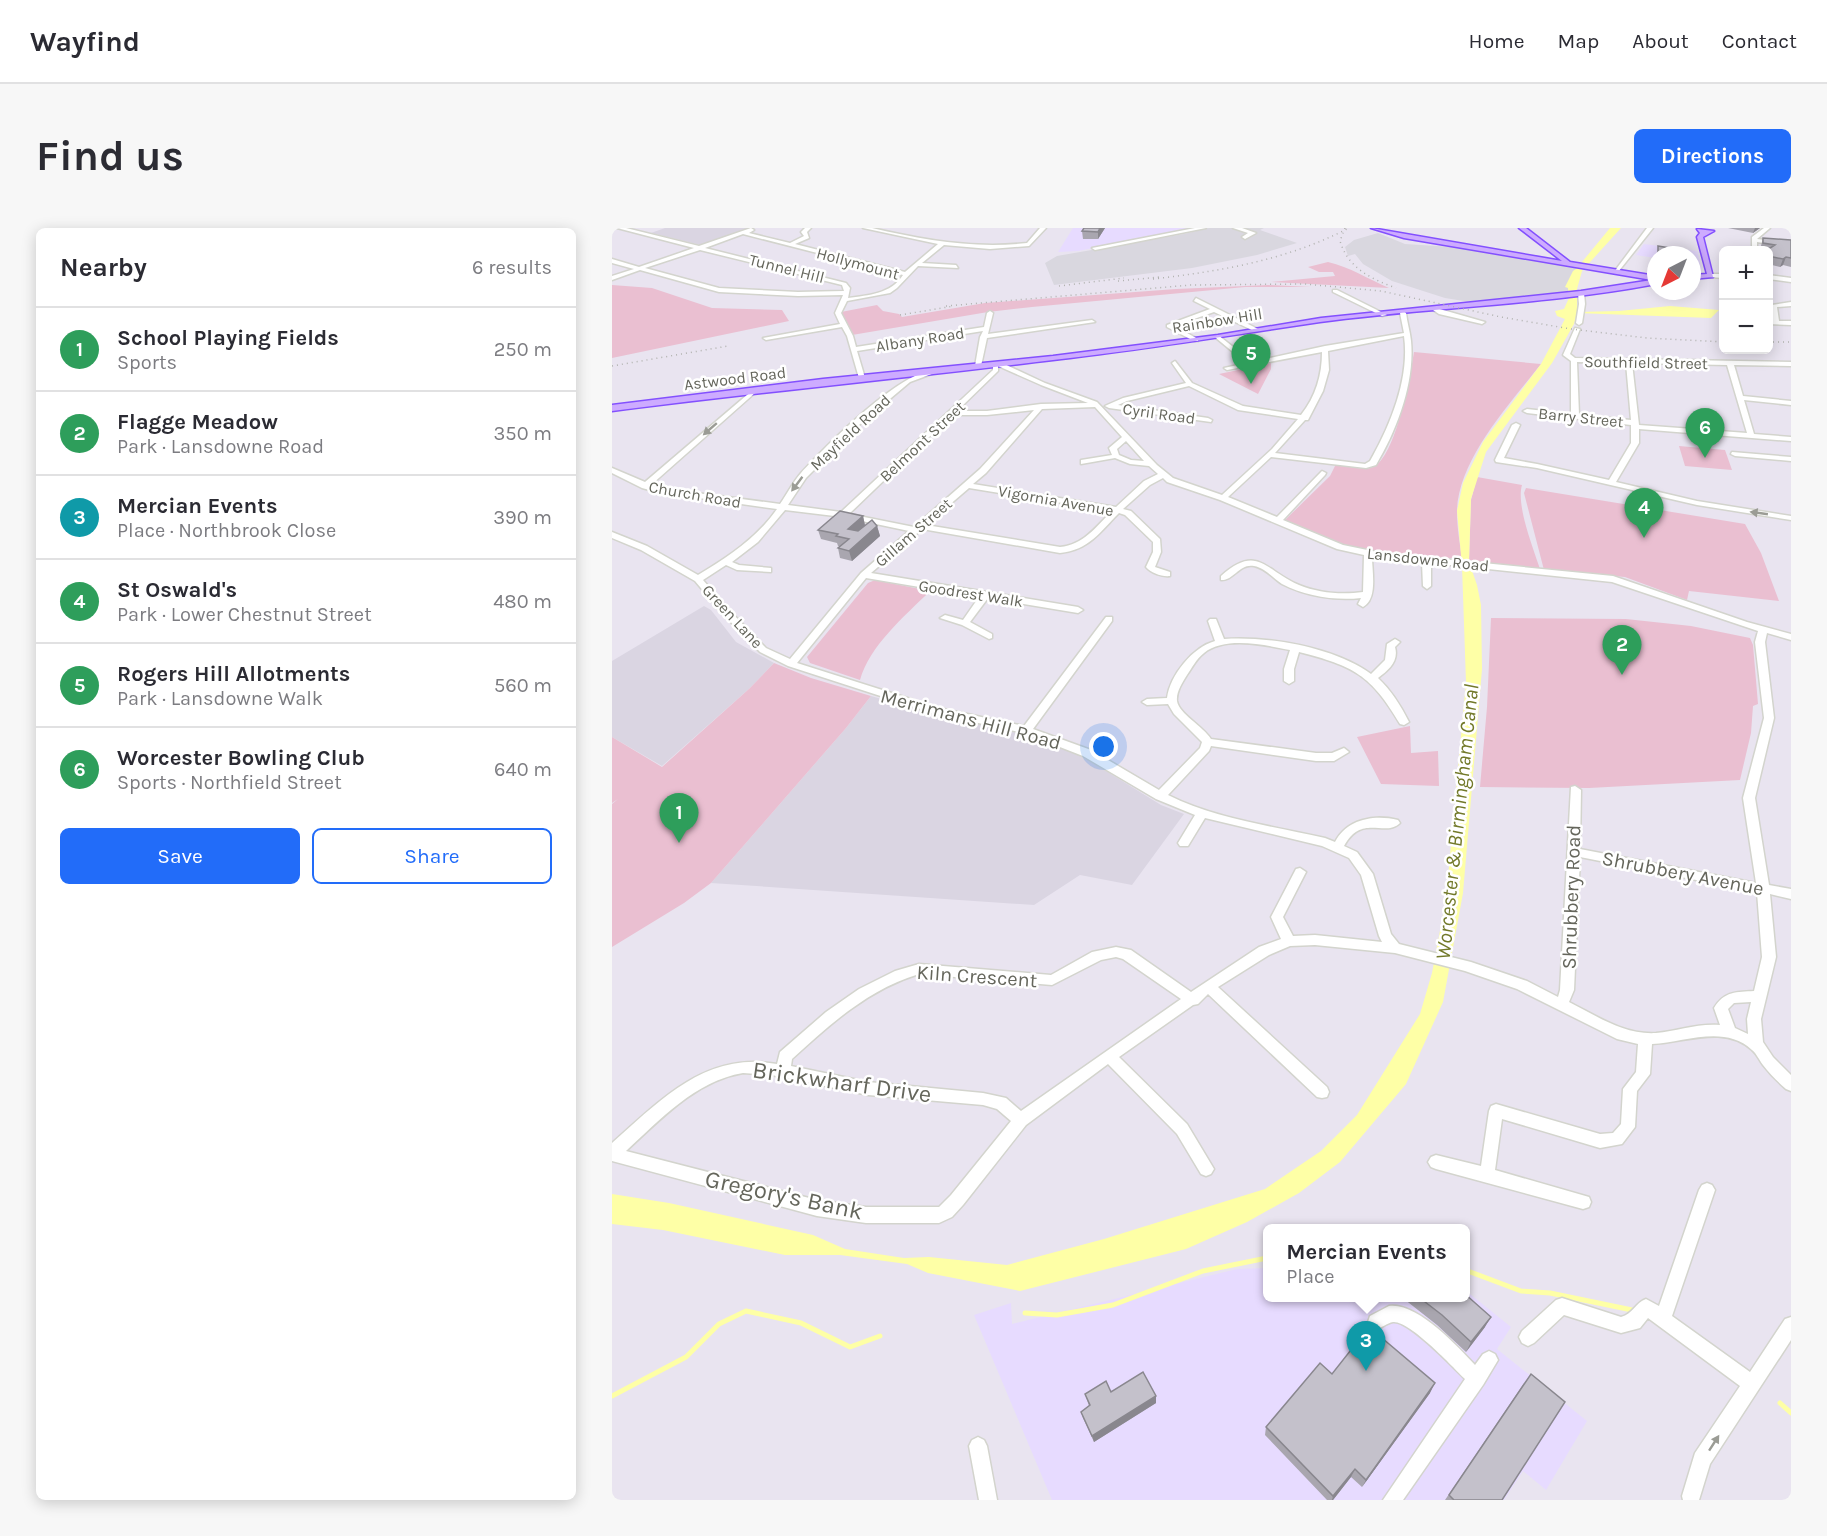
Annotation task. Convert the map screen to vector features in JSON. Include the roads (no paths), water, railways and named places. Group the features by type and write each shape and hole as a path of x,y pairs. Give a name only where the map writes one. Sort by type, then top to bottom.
{"main road":[{"path":"1374,228 1401,235 1647,277"},
{"path":"1522,228 1574,264"},
{"path":"1701,274 1710,272 1700,237 1705,230"},
{"name":"Rainbow Hill","path":"862,378 1196,340 1321,320 1436,310 1647,283"},
{"name":"Astwood Road","path":"612,408 862,378"}],"street":[{"path":"620,228 701,247"},
{"path":"612,278 755,228"},
{"path":"789,245 803,241 807,237 804,232 808,228"},
{"path":"866,228 944,243 1015,247 1034,241 1043,228"},
{"path":"1095,248 1203,228"},
{"path":"1236,228 1253,233 1245,237"},
{"path":"1616,271 1650,228"},
{"path":"1754,246 1755,237 1767,228"},
{"name":"Hollymount","path":"612,261 719,290 845,297 888,292 902,284 906,274 744,233"},
{"path":"1754,240 1791,245"},
{"path":"906,274 944,243"},
{"name":"Tunnel Hill","path":"701,247 844,284 847,288 838,313 843,325"},
{"path":"919,265 956,267"},
{"path":"1710,272 1719,275"},
{"path":"1773,278 1791,280"},
{"path":"1335,291 1384,315"},
{"path":"1575,417 1574,360 1566,355 1578,326 1583,300 1579,293"},
{"path":"1196,300 1256,330"},
{"path":"1773,314 1774,306 1791,304"},
{"path":"1196,340 1169,326 1213,310"},
{"path":"1436,310 1482,322"},
{"path":"978,366 990,313"},
{"path":"1270,455 1366,466 1373,463 1392,426 1405,379 1408,340 1403,313"},
{"name":"Albany Road","path":"855,349 1092,322"},
{"path":"1773,322 1791,323"},
{"path":"766,338 843,325 855,349 862,378"},
{"path":"1227,368 1406,334"},
{"path":"1218,337 1235,351"},
{"path":"1223,498 1270,455 1305,418 1325,376 1327,359 1325,348"},
{"name":"Southfield Street","path":"1574,360 1791,364"},
{"path":"1611,483 1635,443 1629,361"},
{"path":"1175,363 1190,384 1241,408 1305,418"},
{"path":"1730,363 1752,436"},
{"name":"Lansdowne Road","path":"997,364 1103,406 1127,437 1162,475 1340,547 1368,554 1613,579 1763,630 1791,637"},
{"name":"Belmont Street","path":"843,515 996,370 997,364"},
{"name":"Mayfield Road","path":"698,579 726,562 754,540 775,518 803,476 856,423 908,381 939,370"},
{"path":"951,413 987,413 1041,406 1103,406 1190,384"},
{"path":"645,486 754,391"},
{"path":"1741,398 1791,403"},
{"name":"Gillam Street","path":"791,664 864,575 968,484 1011,442 1041,406"},
{"name":"Cyril Road","path":"1103,406 1208,420"},
{"name":"Barry Street","path":"1527,411 1635,425 1791,439"},
{"path":"1516,425 1499,460 1697,503 1791,518"},
{"path":"1116,456 1113,448 1127,437"},
{"path":"1735,454 1791,459"},
{"path":"1084,462 1116,456 1130,462 1151,464"},
{"name":"Church Road","path":"612,470 645,486 685,495 843,515 1060,550 1070,549 1086,542 1147,483 1162,475"},
{"path":"1277,522 1322,473"},
{"name":"Vigornia Avenue","path":"968,484 1118,509 1128,513 1153,535 1158,547 1150,567 1167,574"},
{"name":"Green Lane","path":"612,535 644,548 698,579 763,650 791,664"},
{"path":"1224,578 1237,563 1250,563 1260,565 1286,582 1303,589 1364,600 1368,592 1368,554"},
{"path":"1426,560 1427,586"},
{"path":"726,562 737,567 768,570"},
{"name":"Goodrest Walk","path":"864,575 1078,610"},
{"path":"965,623 985,595"},
{"path":"945,618 965,623 989,636"},
{"path":"1027,730 1109,619"},
{"path":"1213,621 1220,642"},
{"path":"1756,1044 1754,1019 1770,957 1763,889 1749,798 1750,784 1769,718 1760,642 1763,630"},
{"path":"1160,796 1205,749 1207,742 1204,735 1179,713 1172,701 1174,686 1199,652 1220,642 1258,642 1295,648 1346,663 1371,678 1398,709 1404,722"},
{"path":"1371,678 1385,668 1390,660 1392,651 1390,646 1395,642"},
{"path":"1289,681 1295,648"},
{"name":"Merrimans Hill Road","path":"791,664 937,711 1027,730 1087,753 1160,796 1202,813 1338,847 1353,855 1367,874 1385,936 1395,948"},
{"path":"1147,702 1172,701"},
{"path":"1207,742 1316,757 1334,757 1344,752"},
{"name":"Shrubbery Road","path":"1562,1004 1567,990 1575,790"},
{"path":"1184,843 1202,813"},
{"path":"1338,847 1348,829 1355,825 1394,823"},
{"name":"Shrubbery Avenue","path":"1574,852 1791,894"},
{"path":"1289,940 1278,917 1300,872"},
{"name":"Gregory's Bank","path":"612,1154 817,1208 866,1215 939,1215 946,1212 957,1200 1021,1120 1108,1056 1264,951 1289,940 1315,940 1395,948 1420,954 1501,977 1562,1004 1622,1035 1645,1041"},
{"name":"Kiln Crescent","path":"784,1073 784,1056 819,1025 844,1006 900,973 920,969 1052,980 1066,975 1100,954 1115,951 1126,954 1193,1000"},
{"path":"1210,988 1322,1092"},
{"path":"1729,1032 1721,1008 1731,998 1760,996"},
{"path":"1487,1175 1496,1111 1600,1140 1617,1139 1628,1127 1630,1089 1643,1074 1645,1041 1695,1030 1710,1029 1729,1032 1756,1044 1791,1085"},
{"path":"1108,1056 1182,1130 1206,1169"},
{"name":"Brickwharf Drive","path":"612,1154 676,1098 706,1079 732,1068 760,1068 852,1086 983,1099 1001,1103 1021,1120"},
{"path":"1436,1162 1583,1202"},
{"path":"1663,1319 1707,1190"},
{"path":"1528,1337 1562,1306 1621,1325 1634,1322 1646,1307 1753,1385"},
{"path":"1376,1322 1386,1314 1397,1314 1415,1323 1449,1350 1477,1379"},
{"path":"1693,1499 1702,1460 1791,1325"},
{"path":"1392,1500 1489,1360"},
{"path":"978,1446 988,1500"}],"water":[{"name":"Worcester & Birmingham Canal","path":"1610,228 1621,228 1582,271 1577,289 1577,312 1670,306 1719,310 1711,318 1577,313 1574,324 1552,363 1486,452 1471,499 1469,562 1481,605 1482,669 1463,893 1443,1002 1406,1084 1340,1162 1299,1193 1247,1222 1186,1249 1020,1291 928,1273 907,1264 840,1255 785,1255 663,1230 612,1224 612,1194 669,1203 813,1235 845,1249 904,1258 929,1257 1007,1265 1104,1239 1265,1189 1321,1151 1357,1115 1420,1014 1432,973 1446,899 1466,682 1462,566 1457,511 1463,483 1483,442 1541,364 1565,319 1557,316 1555,311 1564,309 1569,298 1568,288 1565,287 1573,271 1583,264 1582,262"}],"waterway":[{"path":"1025,1313 1057,1315 1113,1305 1203,1271 1263,1259"},
{"path":"1470,1272 1521,1291 1550,1293 1632,1310"},
{"path":"612,1396 686,1357 719,1324 746,1311 801,1323 850,1347 880,1336"},
{"path":"1780,1403 1791,1413"}],"railway":[{"path":"1344,230 1349,228"},
{"path":"1153,279 1229,268 1278,256 1344,230"},
{"path":"1344,230 1340,241 1355,265 1369,276 1396,288"},
{"path":"1118,281 1160,277"},
{"path":"1059,286 1124,278"},
{"path":"946,306 1191,285 1305,284 1381,291 1501,317 1571,329 1647,338 1719,342"},
{"path":"900,315 954,306"},
{"path":"1773,342 1791,342"},
{"path":"612,366 728,346"}],"place":[{"name":"Rogers Hill Allotments","path":"1251,384"},
{"name":"Worcester Bowling Club","path":"1705,458"},
{"name":"St Oswald's","path":"1644,538"},
{"name":"Flagge Meadow","path":"1622,675"},
{"name":"School Playing Fields","path":"679,843"},
{"name":"Mercian Events","path":"1366,1371"}]}
